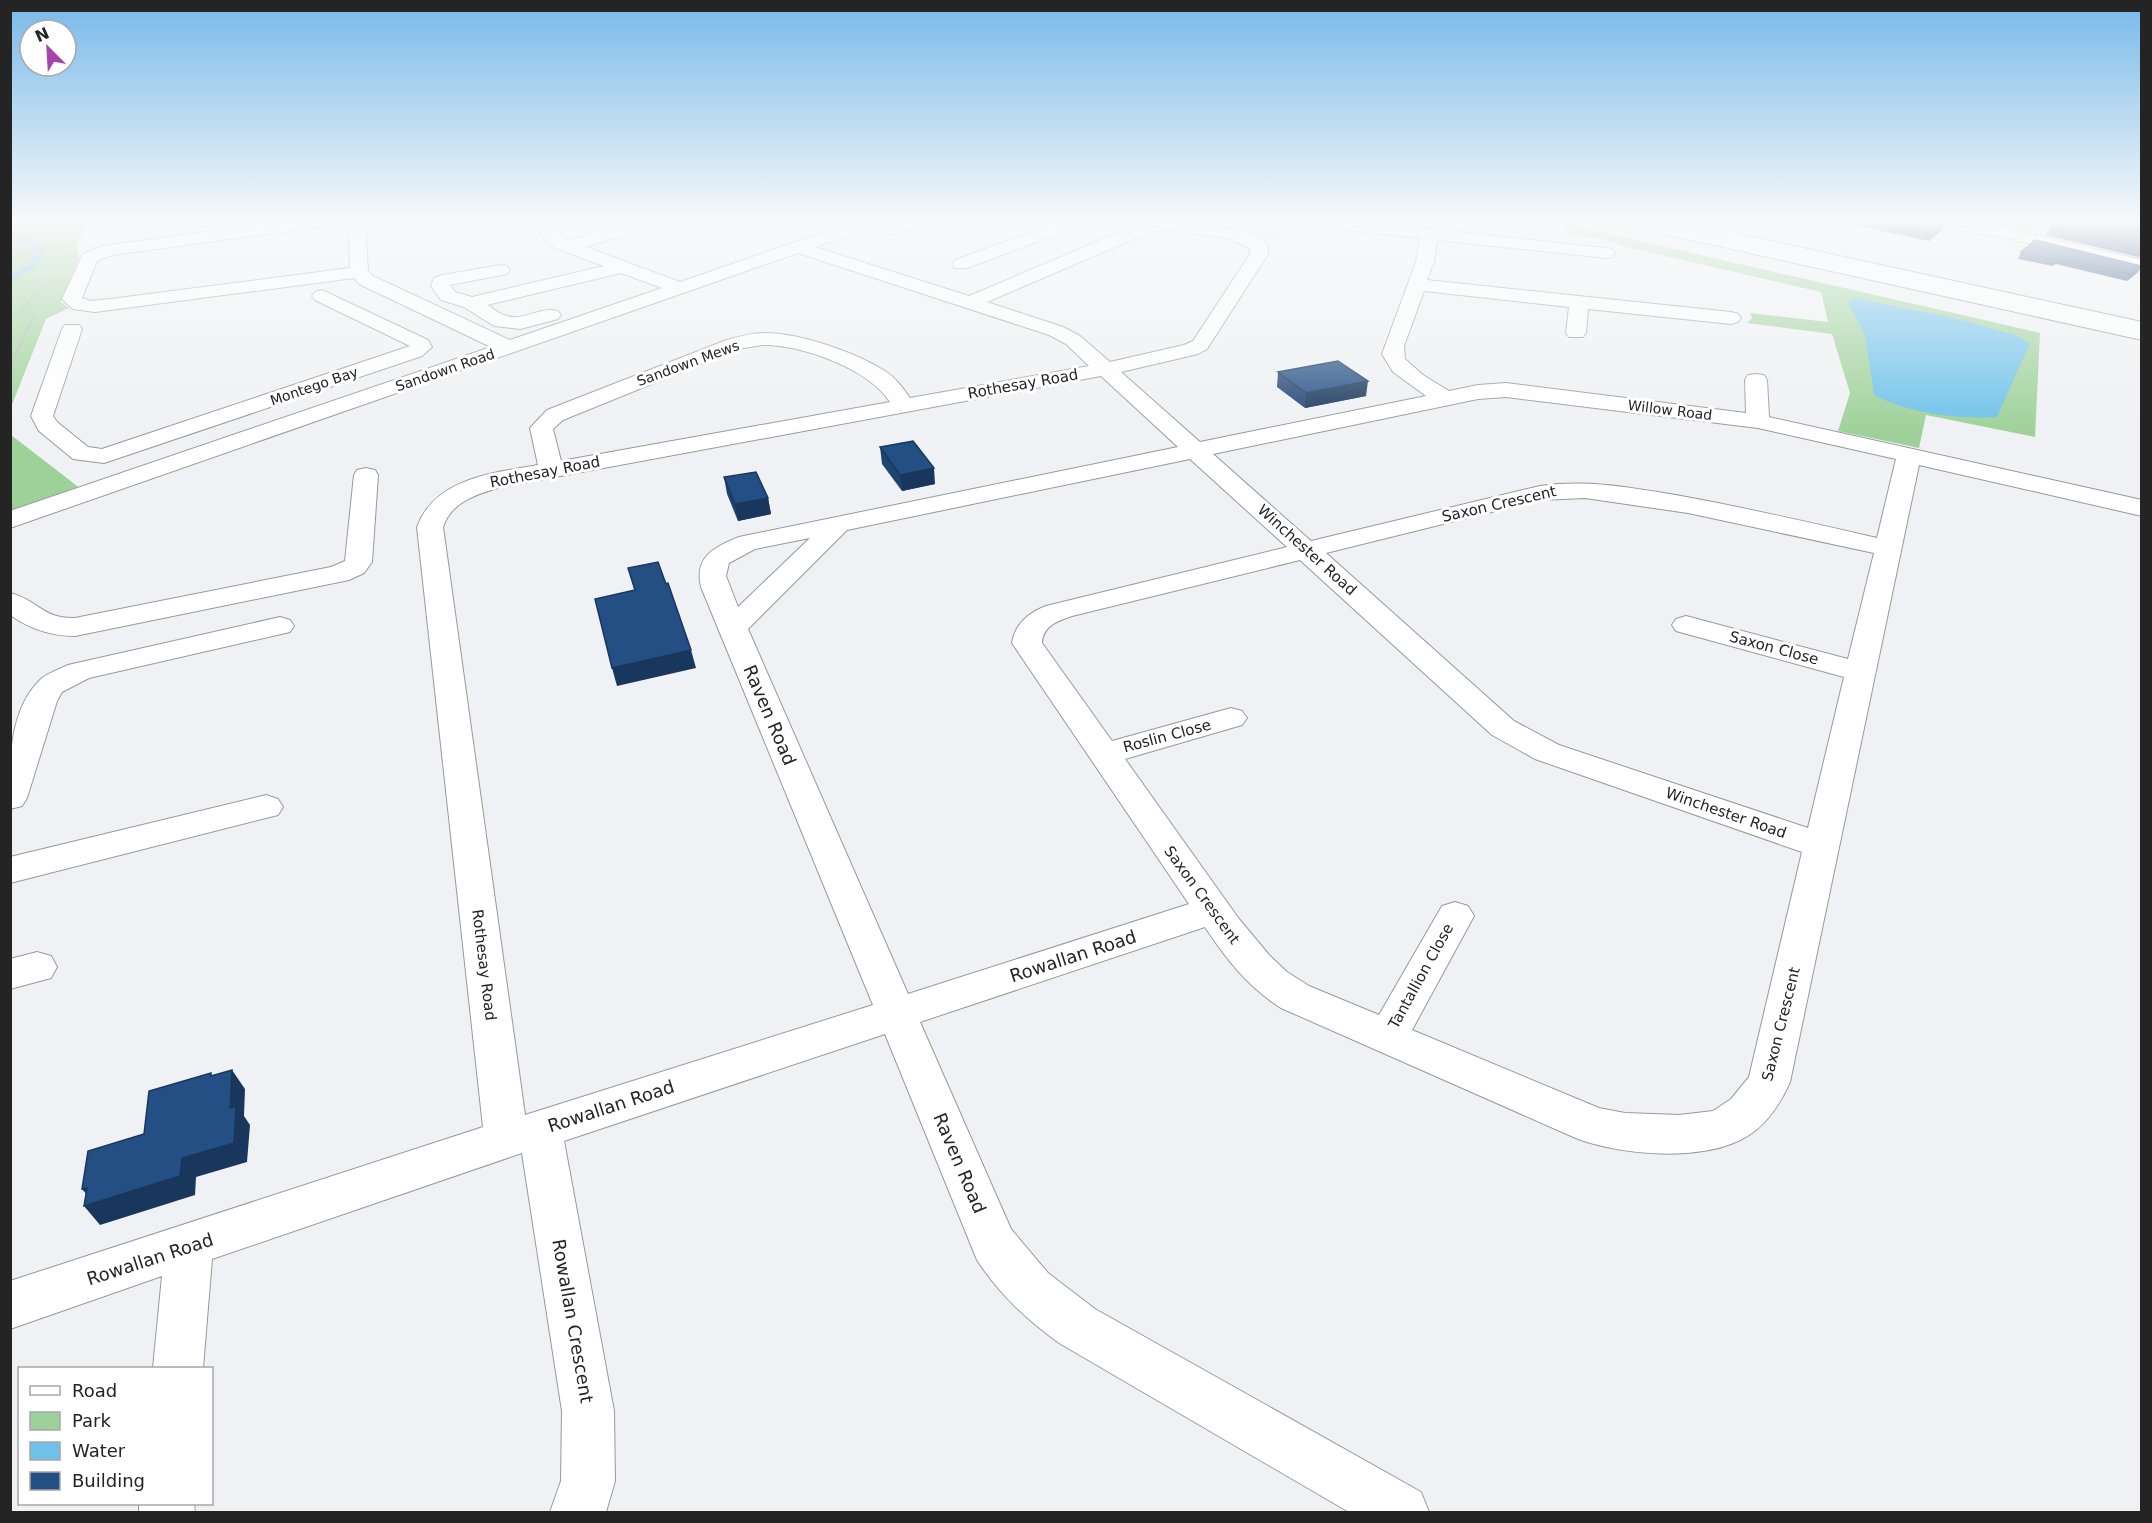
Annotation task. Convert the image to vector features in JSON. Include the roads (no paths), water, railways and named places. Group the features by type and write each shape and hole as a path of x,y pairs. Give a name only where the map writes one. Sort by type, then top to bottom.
{"street":[{"path":"75,290 72,298 76,303 110,305 223,290"},
{"path":"386,290 508,347"},
{"path":"444,290 448,296 471,303 501,322 520,323 629,290"},
{"path":"471,303 525,290"},
{"name":"Sandown Road","path":"10,520 298,405 508,347 674,290"},
{"name":"Winchester Road","path":"931,290 1062,334 1077,343 1503,728 1516,737 1547,752 1822,846"},
{"path":"969,303 999,290"},
{"name":"Rothesay Road","path":"523,1134 430,527 435,513 443,505 466,491 498,480 1179,354 1200,345 1236,290"},
{"path":"1415,290 1394,345 1393,355 1408,374 1446,399"},
{"path":"1463,290 1731,318"},
{"path":"1942,290 2142,334"},
{"path":"1972,290 2142,327"},
{"path":"2009,290 2142,319"},
{"path":"2041,290 2142,312"},
{"name":"Montego Bay","path":"72,328 42,416 47,426 81,454 97,456 117,453 298,405 422,347 421,344 322,296"},
{"path":"1576,333 1579,303"},
{"name":"Sandown Mews","path":"551,470 541,428 555,415 731,345 749,341 768,339 798,343 863,368 887,383 904,406"},
{"path":"1756,380 1758,421"},
{"name":"Willow Road","path":"1196,452 1446,399 1491,391 1522,390 1758,421 2142,508"},
{"name":"Raven Road","path":"1196,452 748,543 719,556 713,562 711,573 994,1244 1008,1267 1050,1308 1077,1326 1401,1512"},
{"name":"Saxon Crescent","path":"1889,549 1727,511 1614,493 1563,489 1062,610 1039,620 1027,635 1027,643 1212,910 1254,967 1279,988 1578,1120 1614,1131 1645,1134 1690,1133 1727,1125 1742,1116 1759,1099 1769,1082 1889,549 1909,455"},
{"path":"11,602 44,624 62,628 75,627 339,574 354,567 358,562 366,475"},
{"path":"734,628 838,525"},
{"name":"Saxon Close","path":"1686,625 1861,672"},
{"path":"10,798 41,701 47,690 57,681 87,668 280,626"},
{"name":"Roslin Close","path":"1103,753 1231,718"},
{"path":"10,870 266,807"},
{"name":"Rowallan Road","path":"10,1305 523,1134 1212,910"},
{"name":"Tantallion Close","path":"1388,1036 1455,916"},
{"name":"Rowallan Crescent","path":"523,1134 588,1411 588,1481 578,1512"},
{"path":"178,1367 189,1246"}],"water":[{"path":"1855,298 1958,319 2015,335 2030,343 1997,417 1934,414 1903,407 1874,395 1865,334 1848,304 1848,301"}]}
